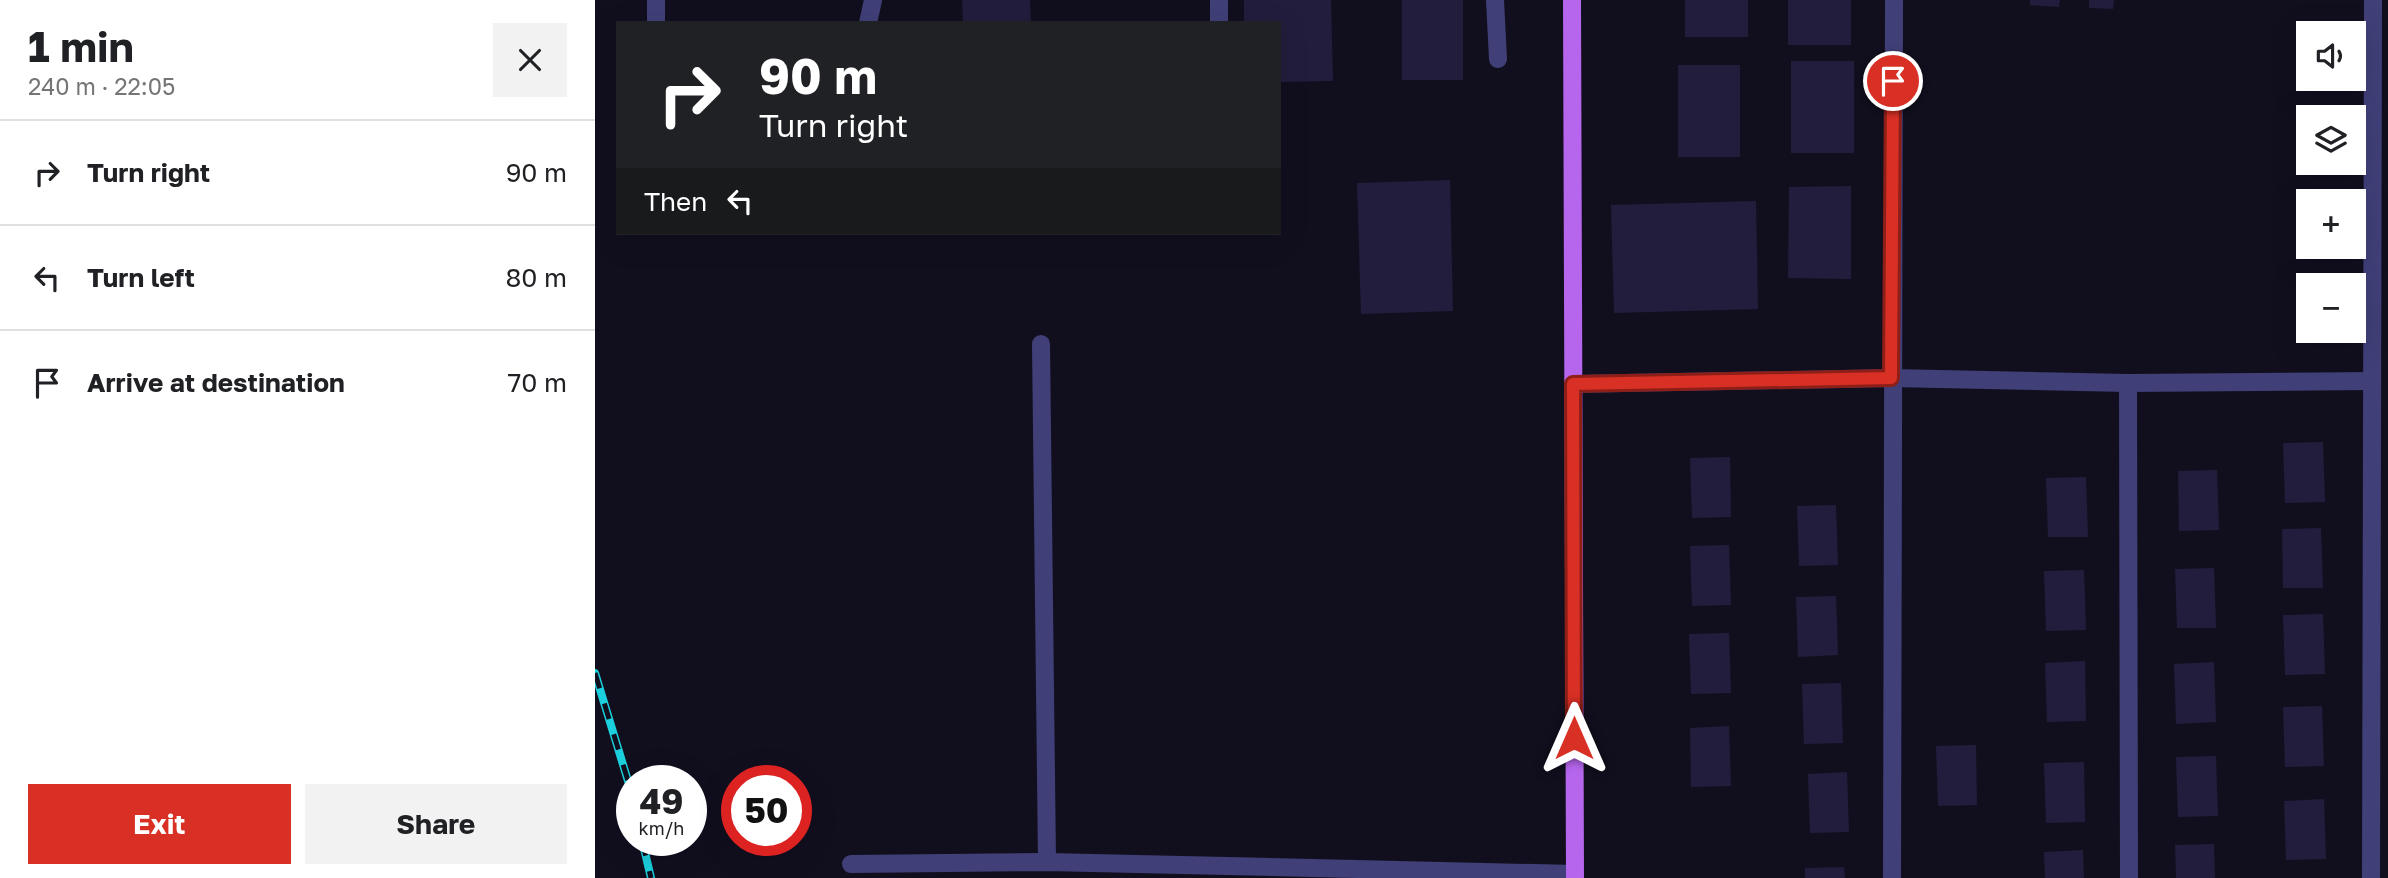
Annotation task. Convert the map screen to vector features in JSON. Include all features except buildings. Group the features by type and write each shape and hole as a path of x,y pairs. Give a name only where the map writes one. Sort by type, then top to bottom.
{"main road":[{"path":"1573,0 1575,876"}],"street":[{"path":"656,0 656,21"},
{"path":"868,21 873,0"},
{"path":"1219,0 1219,21"},
{"path":"1495,0 1498,59"},
{"path":"1892,878 1891,378 1894,0"},
{"path":"2371,878 2373,0"},
{"path":"1041,344 1047,862"},
{"path":"1573,384 1891,378 2128,383 2372,381"},
{"path":"2128,383 2129,878"},
{"path":"851,863 1047,862 1575,876"}],"railway":[{"path":"595,673 623,765"},
{"path":"646,856 651,878"}],"route":[{"path":"1574,738 1573,384 1891,378 1893,81"}]}
